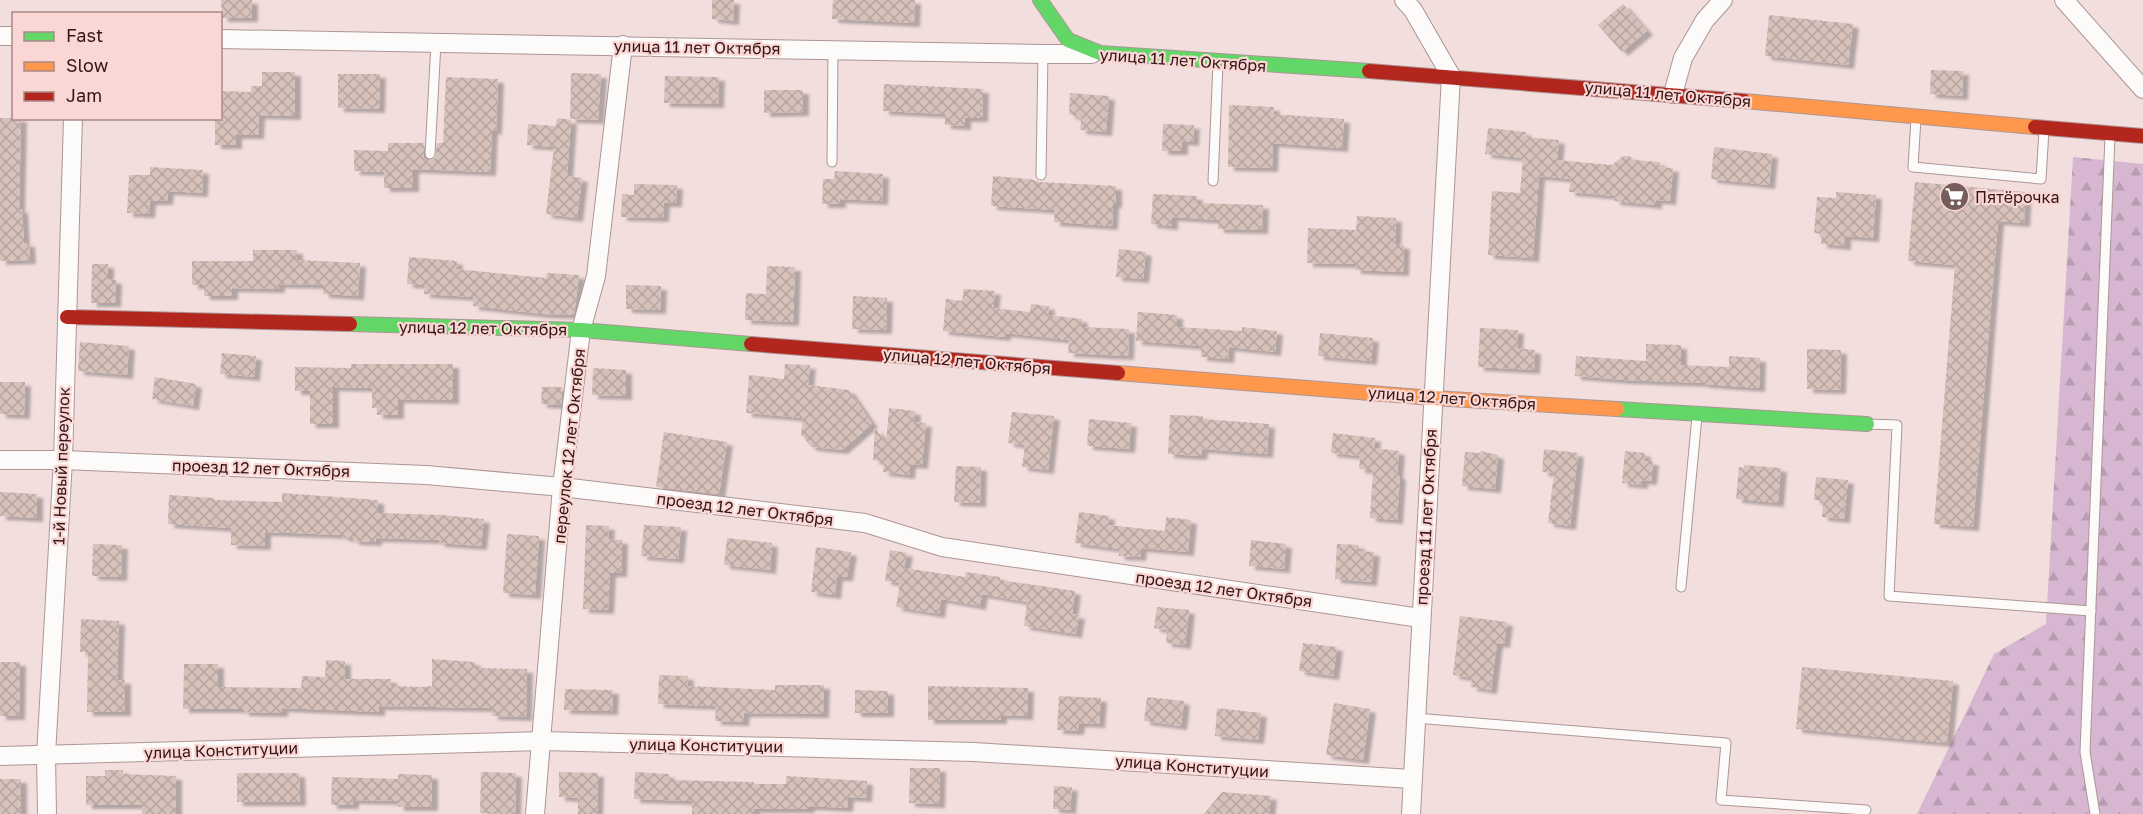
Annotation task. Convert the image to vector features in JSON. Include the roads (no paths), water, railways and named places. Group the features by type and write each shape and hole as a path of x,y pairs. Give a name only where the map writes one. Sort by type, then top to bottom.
{"street":[{"path":"1040,0 1068,40 1100,53"},
{"path":"1404,0 1413,10 1451,76"},
{"path":"1673,94 1683,57 1706,20 1723,0"},
{"path":"2064,0 2143,89"},
{"name":"улица 11 лет Октября","path":"222,39 1043,54 1100,53 1451,76 2143,135"},
{"name":"переулок 12 лет Октября","path":"535,814 562,486 581,330 596,276 623,45"},
{"name":"проезд 11 лет Октября","path":"1411,814 1451,76"},
{"name":"1-й Новый переулок","path":"47,814 46,755 63,460 73,120"},
{"name":"улица 12 лет Октября","path":"67,317 581,330 1433,398 1867,424"},
{"path":"0,460 63,460"},
{"name":"проезд 12 лет Октября","path":"63,460 426,475 562,486 865,523 942,547 1420,618"},
{"name":"улица Конституции","path":"0,756 542,741 974,752 1412,779"}],"lane":[{"path":"430,154 436,43"},
{"path":"832,162 833,50"},
{"path":"1041,175 1043,54"},
{"path":"1213,181 1218,62"},
{"path":"1916,116 1913,167 2041,179 2044,127"},
{"path":"2095,814 2085,752 2110,133"},
{"path":"1681,587 1697,414"},
{"path":"1867,424 1897,425 1889,596 2091,611"},
{"path":"1415,718 1726,743 1721,800 1866,810"}],"place":[{"name":"Пятёрочка","path":"1954,197"}]}
